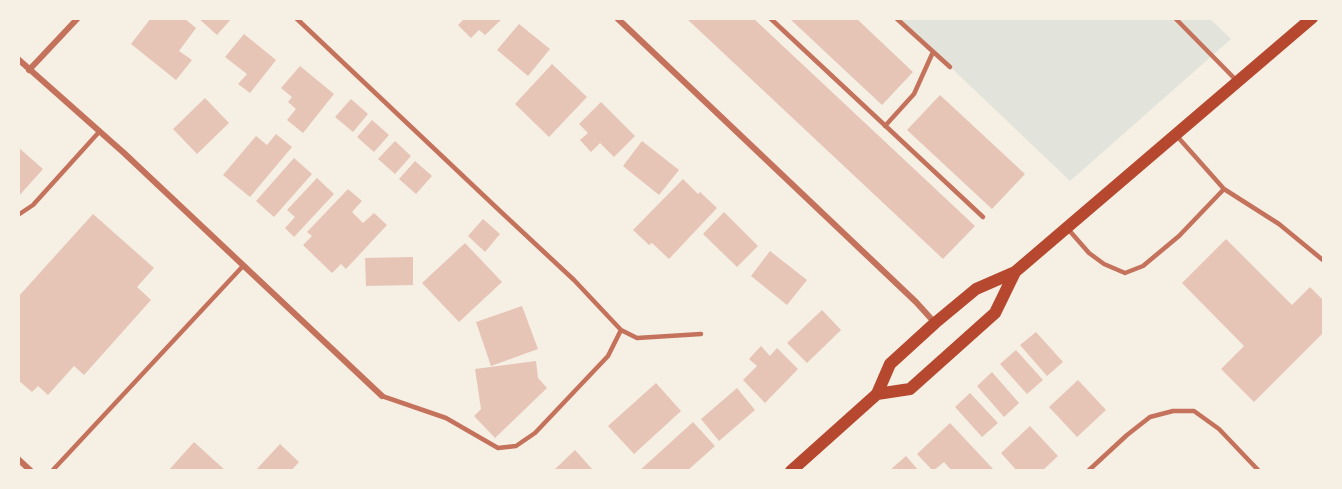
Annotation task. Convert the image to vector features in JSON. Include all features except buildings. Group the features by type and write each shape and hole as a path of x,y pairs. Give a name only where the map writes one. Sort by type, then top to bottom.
{"main road":[{"path":"791,471 877,394 890,364 935,323 976,289 1015,272 1312,18"},
{"path":"877,394 910,389 995,313 1015,272"}],"street":[{"path":"29,70 78,18"},
{"path":"617,18 916,302 935,323"},
{"path":"18,59 124,153 382,396"},
{"path":"18,459 31,471"}],"lane":[{"path":"296,18 574,280 621,330 637,338 701,334"},
{"path":"770,18 983,217"},
{"path":"896,18 950,67"},
{"path":"1175,18 1238,82"},
{"path":"885,126 914,94 933,52"},
{"path":"18,214 33,205 99,132"},
{"path":"1176,135 1224,189 1279,224 1324,261"},
{"path":"1067,228 1089,253 1104,264 1125,273 1143,266 1179,236 1224,189"},
{"path":"52,471 243,266"},
{"path":"382,396 446,418 498,448 516,446 535,433 608,356 621,330"},
{"path":"1088,471 1150,417 1173,411 1194,411 1219,429 1258,471"}],"shaded area":[{"path":"899,18 1209,18 1231,39 1070,181"}]}
